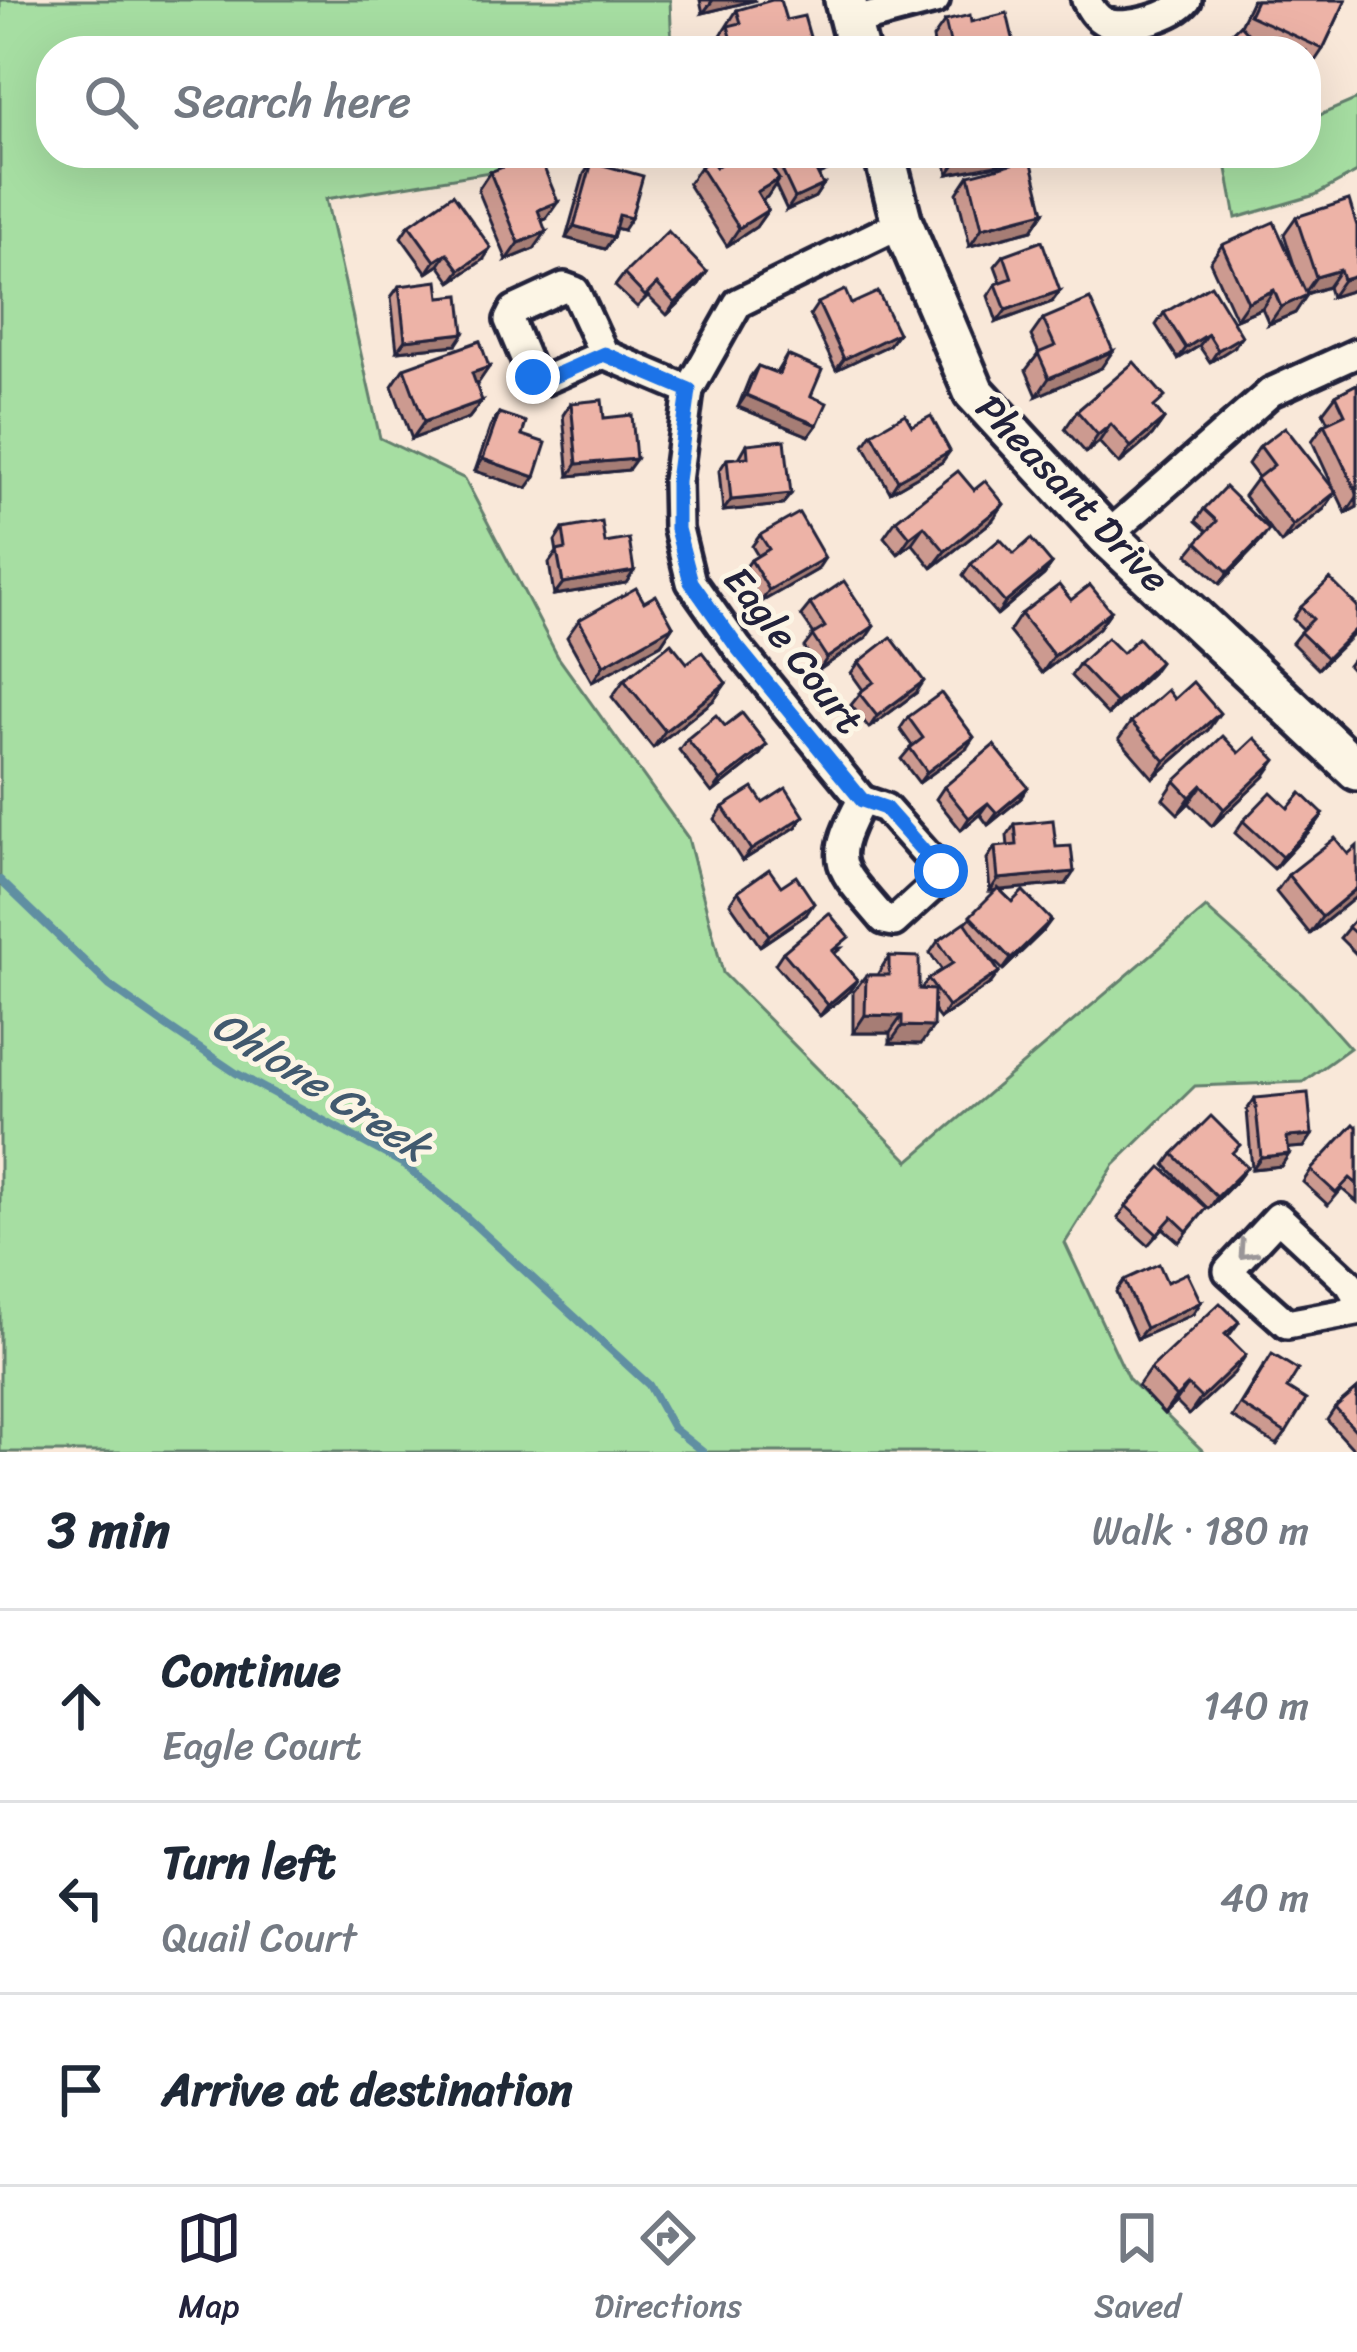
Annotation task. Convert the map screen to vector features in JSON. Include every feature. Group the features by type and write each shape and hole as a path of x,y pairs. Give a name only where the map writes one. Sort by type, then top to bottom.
{"street":[{"path":"851,24 935,0"},
{"path":"1086,0 1095,15 1118,25 1171,13 1187,0"},
{"name":"Pheasant Drive","path":"888,168 902,223 974,392 1107,536 1357,770"},
{"name":"Eagle Court","path":"862,800 737,647 691,582 677,529 677,481 689,390 738,303 902,223"},
{"path":"1107,536 1271,392 1357,353"},
{"path":"604,354 689,390"},
{"path":"1357,1296 1349,1282 1278,1216 1228,1271 1287,1324 1357,1311"}],"green space":[{"path":"0,0 670,0 671,36 36,36 36,168 513,168 326,199 380,438 465,479 558,657 688,838 723,973 909,1161 1206,908 1302,994 1350,1048 1303,1082 1195,1086 1114,1165 1065,1243 1128,1378 1204,1452 0,1452"},
{"path":"1357,99 1357,172 1315,195 1236,218 1227,168 1321,168 1321,115"}],"building":[{"path":"780,0 786,20 804,16 810,36 731,36 728,26 741,23 737,10"},
{"path":"1256,0 1346,0 1323,49 1321,36 1295,36 1249,15"},
{"path":"1007,13 1012,36 948,36 945,21 970,15 971,22"},
{"path":"1240,25 1250,36 1228,36"},
{"path":"544,168 558,202 538,210 546,232 519,243 490,172"},
{"path":"590,168 643,176 631,218 619,215 613,237 574,226"},
{"path":"701,168 772,168 779,179 757,192 768,210 739,228"},
{"path":"781,168 817,168 823,185 795,198"},
{"path":"996,168 1033,168 1044,212 982,228 969,175"},
{"path":"453,194 491,248 460,270 447,253 435,261 409,225"},
{"path":"1349,200 1357,226 1357,276 1343,280 1340,270 1316,277 1296,217"},
{"path":"1274,222 1307,295 1281,307 1274,290 1248,302 1222,245"},
{"path":"668,231 707,272 675,303 657,284 645,296 624,274"},
{"path":"1042,241 1060,291 1006,310 996,284 1012,278 1004,255"},
{"path":"438,281 440,297 460,295 464,333 405,340 399,286"},
{"path":"1211,285 1242,336 1218,350 1208,334 1186,348 1164,313"},
{"path":"845,290 851,304 878,292 898,333 844,359 818,303"},
{"path":"1090,299 1113,351 1049,378 1038,353 1055,346 1043,319"},
{"path":"480,341 489,367 472,373 482,401 424,422 404,368"},
{"path":"787,355 822,370 811,396 827,403 817,425 746,395 758,366 779,374"},
{"path":"1134,362 1165,397 1154,407 1164,419 1131,447 1111,424 1098,435 1077,411"},
{"path":"1357,384 1357,493 1324,424 1345,414 1336,395"},
{"path":"602,400 604,418 632,415 636,459 577,464 571,403"},
{"path":"499,413 526,422 522,435 546,443 535,477 483,459"},
{"path":"905,414 912,426 931,416 950,451 898,480 872,433"},
{"path":"1285,427 1336,492 1293,526 1256,479 1274,465 1260,446"},
{"path":"785,440 791,494 731,500 727,459 748,457 747,444"},
{"path":"958,471 974,490 985,481 1004,504 945,551 924,526 910,537 896,520"},
{"path":"1225,487 1269,530 1228,572 1197,542 1217,521 1204,509"},
{"path":"799,513 825,558 769,590 751,560 769,549 760,535"},
{"path":"602,522 605,543 629,539 634,571 563,583 557,551 566,549 563,529"},
{"path":"1000,539 1014,554 1031,539 1052,564 1005,603 971,564"},
{"path":"1330,579 1357,606 1357,628 1327,658 1300,632 1313,619 1301,607"},
{"path":"844,581 874,626 827,658 812,635 825,627 810,604"},
{"path":"1059,585 1071,600 1090,585 1111,611 1054,656 1021,614"},
{"path":"636,588 644,602 656,595 673,626 604,665 579,620"},
{"path":"891,637 924,681 877,716 859,693 874,682 859,662"},
{"path":"1107,638 1122,653 1138,638 1160,662 1116,703 1079,664"},
{"path":"671,643 687,663 702,652 726,683 665,731 624,680"},
{"path":"1193,682 1220,713 1165,761 1131,722 1167,690 1174,699"},
{"path":"941,693 974,737 927,772 910,748 923,738 908,717"},
{"path":"742,713 767,745 721,781 687,739 716,715 725,726"},
{"path":"1223,736 1239,753 1255,738 1276,760 1224,809 1202,785 1190,797 1175,781"},
{"path":"994,745 1028,787 997,813 988,803 969,818 944,787"},
{"path":"753,788 763,803 786,788 804,816 751,850 723,807"},
{"path":"1271,792 1288,808 1301,793 1323,814 1282,857 1243,821"},
{"path":"1053,820 1056,847 1071,846 1074,872 998,879 995,847 1017,845 1015,824"},
{"path":"1335,838 1348,854 1357,846 1357,888 1322,917 1288,875"},
{"path":"769,869 781,886 796,876 814,903 769,935 738,891"},
{"path":"998,888 1012,902 1023,891 1051,920 1011,959 970,916"},
{"path":"829,913 849,937 832,951 857,980 828,1005 783,952"},
{"path":"965,922 999,972 948,1007 928,979 953,963 938,941"},
{"path":"889,956 919,957 919,989 934,990 933,1027 902,1026 902,1016 865,1015 866,975 889,975"},
{"path":"1308,1093 1312,1135 1287,1137 1289,1154 1261,1157 1255,1098"},
{"path":"1211,1116 1240,1145 1232,1153 1247,1167 1217,1197 1173,1154"},
{"path":"1354,1124 1357,1184 1350,1178 1336,1193 1311,1170"},
{"path":"1161,1167 1207,1208 1187,1231 1172,1217 1157,1234 1126,1206"},
{"path":"1159,1264 1167,1282 1187,1273 1201,1302 1146,1328 1124,1280"},
{"path":"1220,1303 1239,1322 1225,1334 1246,1355 1201,1398 1188,1385 1176,1397 1150,1369"},
{"path":"1272,1354 1298,1370 1287,1388 1306,1400 1286,1433 1241,1405"},
{"path":"1357,1389 1357,1432 1335,1408"}],"waterway":[{"name":"Ohlone Creek","path":"0,880 110,986 165,1025 236,1073 402,1163 649,1385 673,1428 703,1452"}],"route":[{"path":"533,377 545,380 604,354 689,390 677,481 677,529 691,582 737,647 862,800 885,808 941,871"}]}
